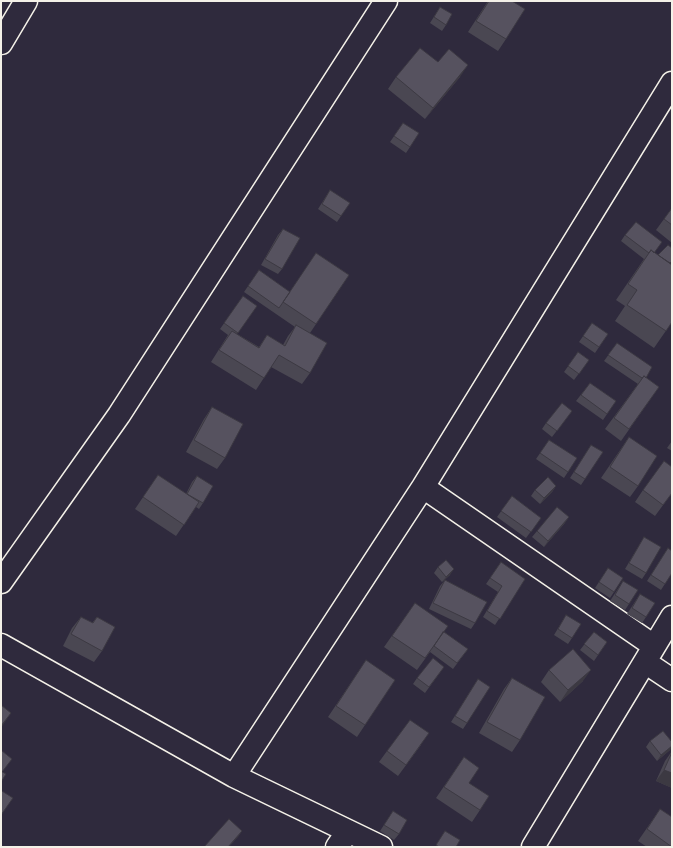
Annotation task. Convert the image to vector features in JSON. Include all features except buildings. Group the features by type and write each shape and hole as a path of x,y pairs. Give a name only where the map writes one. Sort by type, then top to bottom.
{"street":[{"path":"1,43 26,1"},
{"path":"1,582 123,408 386,1"},
{"path":"234,776 423,486 672,83"},
{"path":"423,486 650,654 672,680"},
{"path":"533,847 672,617"},
{"path":"1,645 234,776 342,839 381,847"}]}
